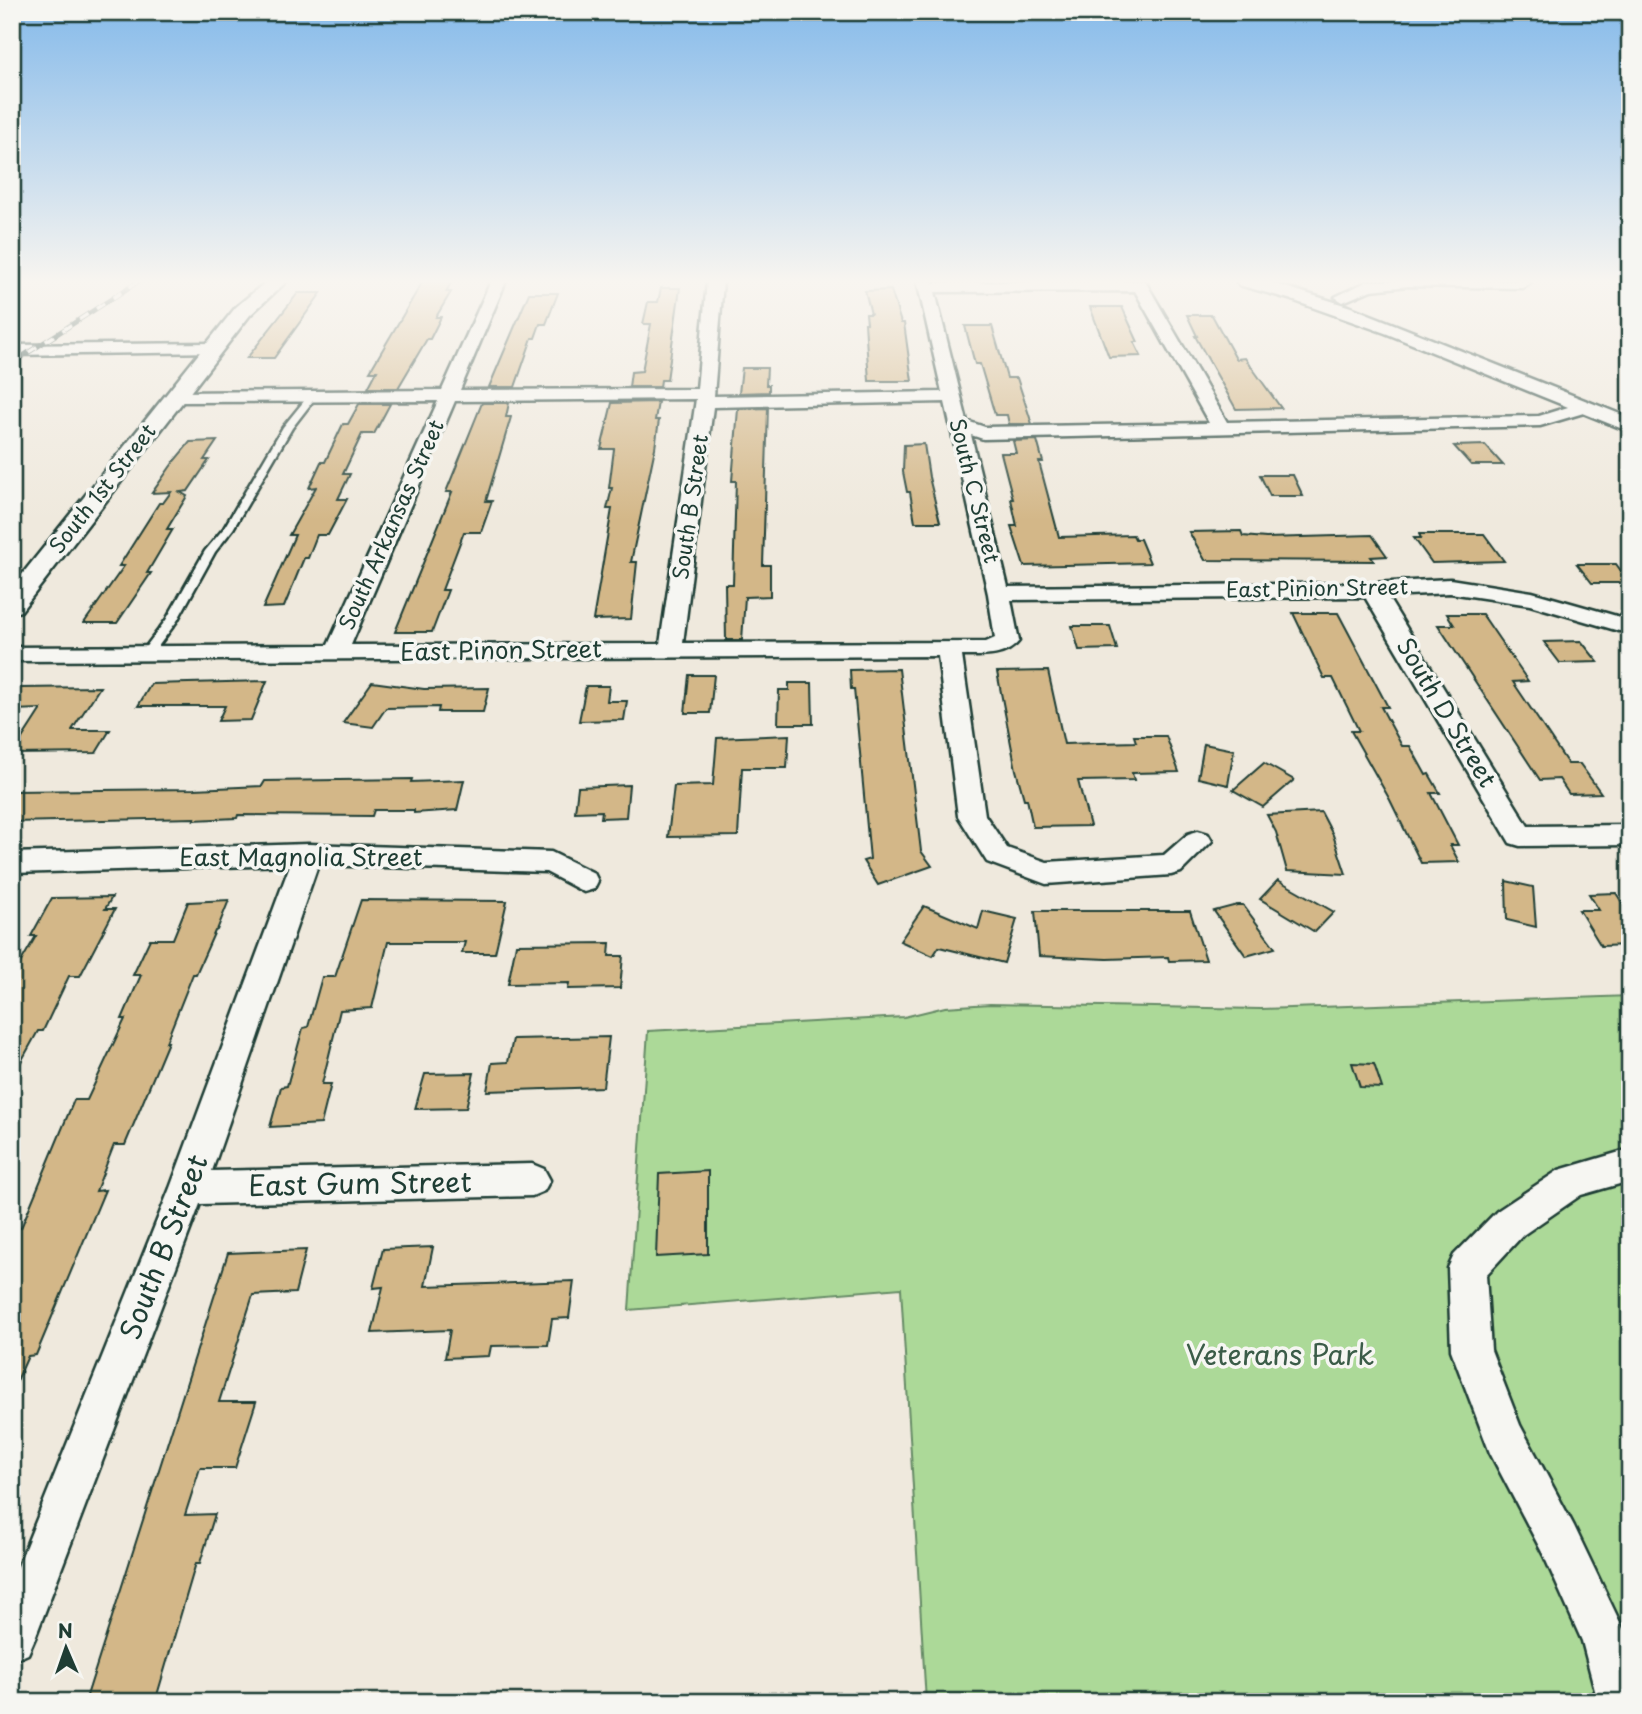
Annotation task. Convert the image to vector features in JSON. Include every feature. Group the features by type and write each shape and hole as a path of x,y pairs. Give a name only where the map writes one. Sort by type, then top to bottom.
{"street":[{"name":"South 1st Street","path":"12,605 202,361"},
{"name":"South Arkansas Street","path":"336,653 463,361"},
{"name":"South B Street","path":"671,649 708,361"},
{"name":"South C Street","path":"943,361 999,594 1007,641 990,649"},
{"path":"1183,361 1221,428"},
{"path":"1476,361 1581,408 1630,426"},
{"path":"1510,361 1630,412"},
{"path":"175,397 951,397"},
{"path":"957,423 984,433 1540,421 1581,408"},
{"name":"East Pinion Street","path":"999,594 1372,590 1450,586 1532,599 1619,624 1630,624"},
{"name":"South D Street","path":"1372,590 1520,836 1630,835"},
{"name":"East Pinon Street","path":"12,654 990,649"},
{"path":"949,650 972,816 997,855 1046,873 1171,865 1198,841"},
{"name":"South B Street","path":"12,1638 188,1188 308,854"},
{"name":"East Magnolia Street","path":"14,866 308,854 551,862 584,881"},
{"path":"1622,1702 1604,1637 1559,1541 1505,1438 1471,1350 1467,1268 1510,1223 1571,1182 1630,1165"},
{"name":"East Gum Street","path":"188,1188 533,1180"}],"lane":[{"path":"147,653 171,621 210,551 228,529 288,426 312,397"}],"green space":[{"name":"Veterans Park","path":"1630,996 1630,1702 926,1702 901,1288 629,1310 648,1031 904,1017 945,1007 990,1004 1261,1009"}],"building":[{"path":"376,361 414,361 398,388 368,388 377,371 370,371"},
{"path":"500,361 524,361 515,387 489,387"},
{"path":"644,361 670,361 667,380 661,380 660,387 629,387 631,372 642,371"},
{"path":"868,361 909,361 912,381 869,381"},
{"path":"974,361 1002,361 1007,378 1017,378 1032,424 1009,424 1007,415 995,415 980,364 975,364"},
{"path":"1209,361 1247,361 1281,408 1236,409"},
{"path":"742,368 767,368 766,385 769,385 769,392 739,393"},
{"path":"658,402 655,420 659,420 655,448 631,562 637,562 631,619 593,620 612,509 607,509 612,488 609,488 614,449 601,449 612,403"},
{"path":"482,403 509,403 506,417 511,417 486,501 492,501 481,532 464,532 442,590 448,590 432,632 395,632 452,492 446,492"},
{"path":"359,404 390,404 374,434 362,434 343,474 350,474 338,499 347,499 328,535 317,535 308,558 304,558 284,607 263,608 295,535 289,535 316,487 309,488 321,462 325,462 343,424 348,424"},
{"path":"768,408 763,565 770,565 770,596 745,597 742,640 726,640 725,584 733,584 736,481 732,481 738,409"},
{"path":"1037,440 1043,462 1039,462 1059,537 1133,535 1135,539 1140,539 1150,563 1024,566 1011,526 1017,526 1001,453 1016,453 1013,441"},
{"path":"217,441 204,460 209,460 188,491 180,492 187,496 167,529 173,529 147,573 151,573 117,623 84,623 124,566 119,566 159,503 163,503 171,492 152,493 175,460 190,442"},
{"path":"924,444 940,522 915,522 910,492 907,492 903,472 904,445"},
{"path":"1485,445 1503,465 1471,465 1454,446"},
{"path":"1260,475 1293,475 1303,496 1270,496"},
{"path":"1241,531 1243,536 1266,538 1372,535 1387,556 1371,557 1374,561 1205,560 1189,532"},
{"path":"1419,534 1484,534 1504,561 1432,563 1414,538 1421,538"},
{"path":"1577,564 1616,564 1630,583 1592,583"},
{"path":"1293,613 1338,613 1388,707 1381,707 1402,746 1410,746 1426,775 1429,774 1440,793 1431,793 1458,845 1450,845 1459,862 1421,863 1390,800 1351,731 1359,731 1333,678 1324,678"},
{"path":"1447,614 1482,614 1528,681 1513,682 1568,764 1580,764 1601,793 1569,794 1559,779 1540,780 1438,625 1454,625"},
{"path":"1072,626 1110,626 1117,649 1079,650"},
{"path":"1581,641 1598,662 1560,663 1544,642"},
{"path":"899,669 921,851 932,866 878,885 863,861 870,859 850,670"},
{"path":"1048,671 1064,744 1136,742 1134,736 1166,736 1179,772 1132,773 1134,780 1078,781 1090,826 1033,827 1027,799 1024,799 1016,770 997,672"},
{"path":"689,675 714,675 710,713 685,713"},
{"path":"267,681 251,720 218,721 225,706 138,706 151,684"},
{"path":"372,682 424,689 489,688 483,712 438,712 439,707 386,708 373,727 343,723"},
{"path":"789,683 812,683 813,724 778,724 779,690 789,690"},
{"path":"586,686 609,686 607,701 627,701 624,720 579,721"},
{"path":"100,687 72,730 110,730 96,753 12,754 41,709 12,710 12,698 20,688"},
{"path":"789,735 787,768 742,768 738,836 668,837 674,786 713,785 717,738"},
{"path":"1204,744 1234,750 1228,785 1198,778"},
{"path":"1264,763 1294,780 1263,807 1233,790"},
{"path":"412,779 411,782 464,780 457,810 414,813 414,810 374,810 372,816 238,815 237,818 194,820 195,818 12,822 12,791 194,789 262,786 265,781"},
{"path":"629,785 626,817 601,818 602,811 575,812 578,787"},
{"path":"1321,812 1333,835 1346,874 1287,871 1276,832 1267,815"},
{"path":"1278,880 1334,912 1315,932 1260,899"},
{"path":"1506,881 1533,887 1536,927 1507,920"},
{"path":"1616,893 1630,915 1630,945 1601,946 1579,910 1599,910 1589,894"},
{"path":"112,897 105,909 115,909 80,976 69,976 43,1031 38,1031 12,1078 12,977 36,936 31,936 52,898"},
{"path":"229,900 196,974 193,974 125,1145 114,1145 96,1191 105,1190 36,1355 28,1356 12,1392 12,1228 21,1228 74,1100 87,1100 125,1019 122,1019 141,975 133,975 150,939 173,939 188,902"},
{"path":"361,900 507,901 495,953 462,953 465,942 388,942 372,1008 340,1010 322,1084 331,1084 321,1124 270,1127 281,1087 287,1086 303,1028 308,1027 322,977 335,977"},
{"path":"1243,905 1275,948 1246,956 1214,911"},
{"path":"924,906 978,929 983,911 1017,919 1004,963 939,947 933,956 900,941"},
{"path":"1035,911 1190,911 1206,960 1039,956"},
{"path":"610,943 609,956 623,956 620,988 568,989 569,983 508,984 516,944"},
{"path":"609,1037 603,1087 487,1091 492,1063 508,1062 513,1039"},
{"path":"1352,1063 1374,1064 1382,1088 1360,1087"},
{"path":"474,1073 466,1108 415,1109 425,1074"},
{"path":"708,1171 708,1254 656,1257 659,1174"},
{"path":"433,1247 425,1286 574,1281 569,1318 552,1319 548,1345 491,1346 489,1356 445,1358 450,1330 372,1333 383,1287 373,1288 383,1249"},
{"path":"306,1250 295,1293 253,1295 219,1402 256,1402 235,1468 200,1468 185,1515 215,1514 200,1563 196,1563 155,1702 85,1702 228,1253"}]}
